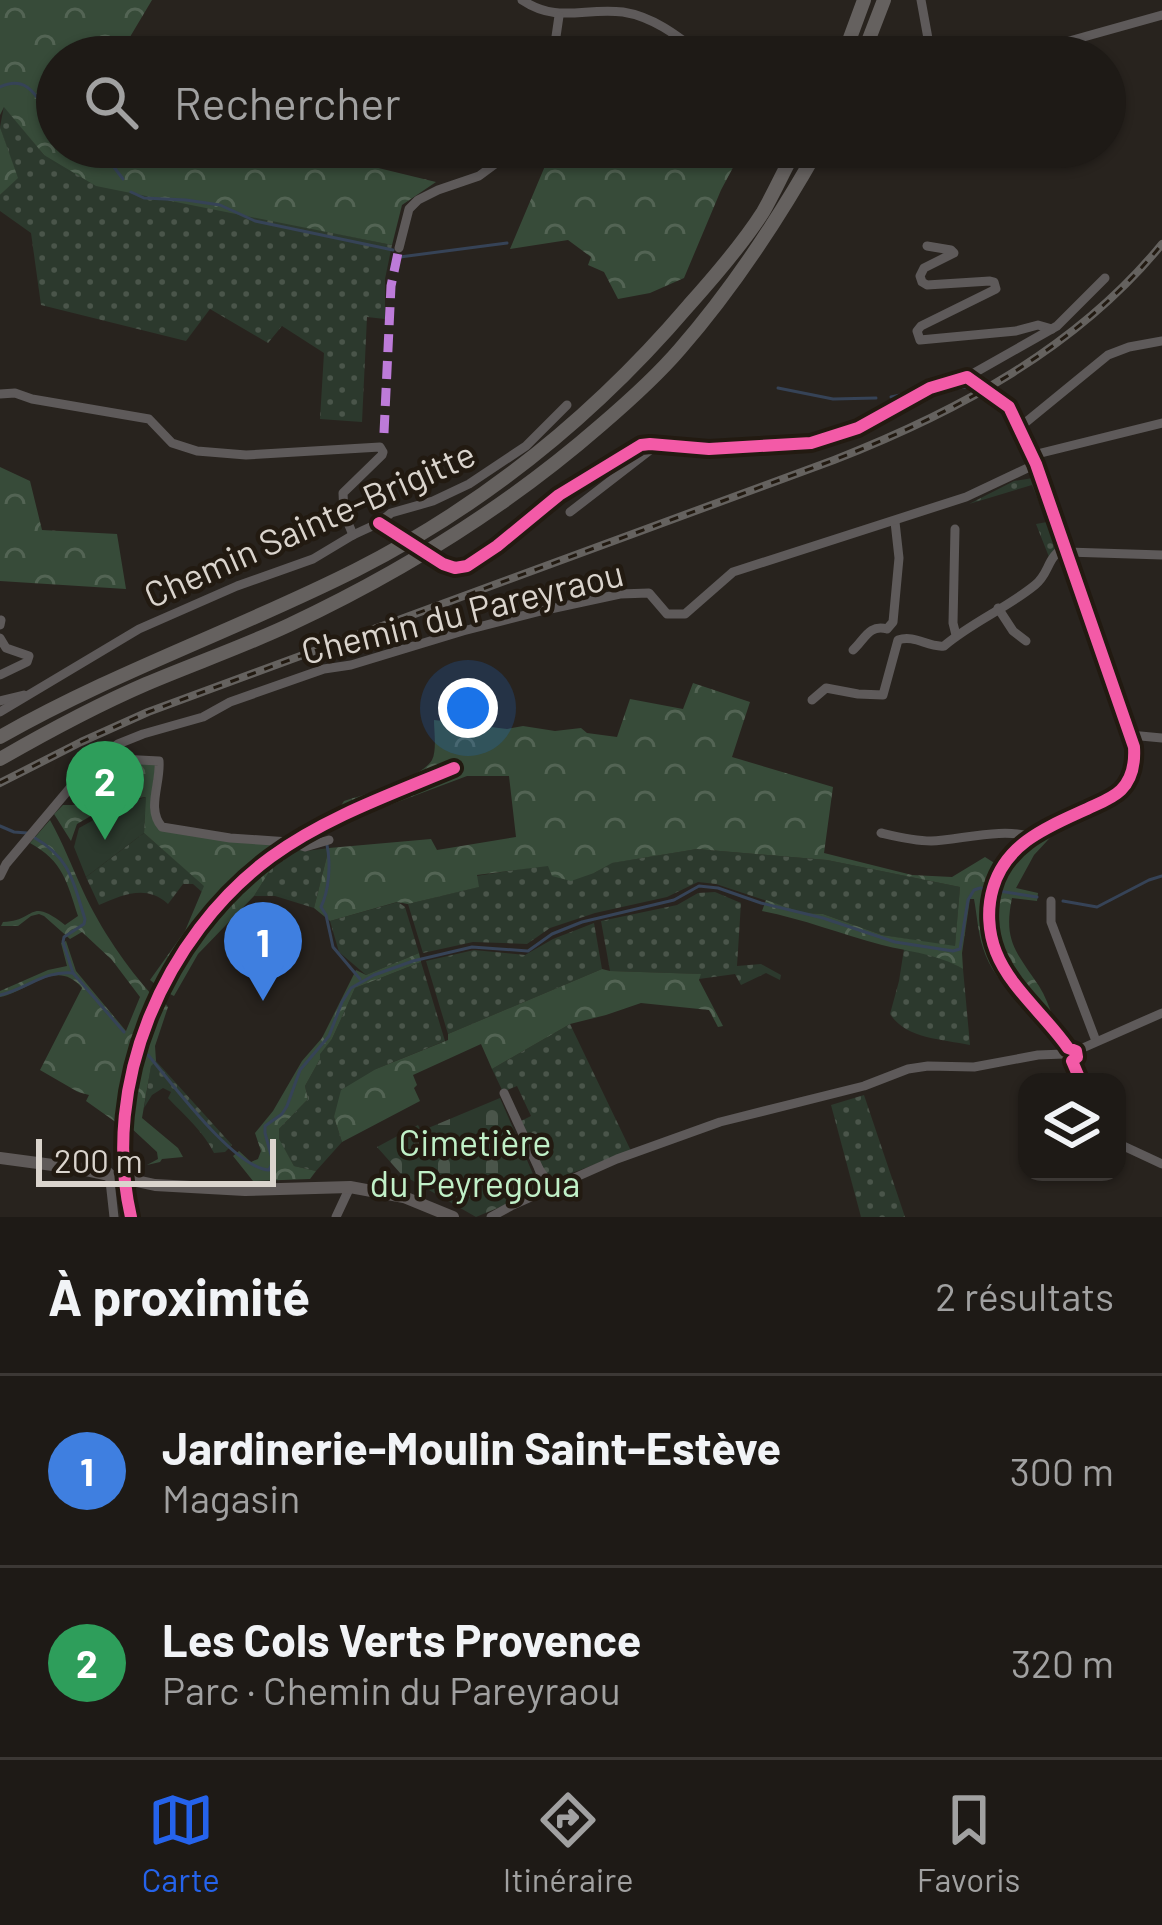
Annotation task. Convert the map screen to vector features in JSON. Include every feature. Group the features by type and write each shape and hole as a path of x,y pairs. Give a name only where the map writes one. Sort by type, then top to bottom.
{"highway":[{"path":"851,36 865,0"},
{"path":"870,36 884,0"},
{"path":"0,736 360,568 475,499 542,451 615,387 717,273 762,214 785,168"},
{"path":"0,759 140,687 362,589 484,516 560,462 681,349 746,266 806,168"}],"main road":[{"path":"0,1158 155,1185 245,1190 350,1187 404,1197 453,1217"}],"street":[{"path":"522,0 559,16 641,11 678,36"},
{"path":"921,0 928,36"},
{"path":"1085,36 1162,15"},
{"path":"557,36 559,16"},
{"path":"399,248 409,209 418,200 490,168"},
{"path":"927,246 953,253 924,268 922,282 990,280 996,289 921,326 917,331 920,340 1038,325 1052,328"},
{"path":"380,524 443,564 455,568 478,561 559,495 641,446 709,449 811,442 858,428 930,388 967,377 1052,328 1105,278"},
{"path":"1020,427 1108,355 1162,340"},
{"path":"967,377 981,387"},
{"path":"0,394 149,419 172,443 197,452 380,447 382,455 343,493 344,513 353,535"},
{"path":"997,397 1009,407 1034,460 1134,747 1130,778 1118,794 1030,837 1007,859 990,901 991,937 1002,964 1070,1054 1077,1073"},
{"name":"Chemin Sainte-Brigitte","path":"0,712 139,629 313,559 380,524 391,513 433,502 494,470 567,405"},
{"name":"Chemin du Pareyraou","path":"0,876 70,788 110,749 142,734 202,717 230,702 324,669 598,598 649,593 672,616 685,614 733,572 966,497 1034,460 1162,423"},
{"path":"571,512 658,444"},
{"path":"853,650 872,628 889,628 893,622 899,558 895,522"},
{"path":"955,529 956,635"},
{"path":"812,700 826,688 883,695 898,640 910,638 941,647 1039,581 1050,558 1066,549 1162,554"},
{"path":"998,608 1026,641"},
{"path":"0,638 6,648 29,656 0,675"},
{"path":"0,700 29,695"},
{"path":"1130,735 1162,738"},
{"path":"110,749 120,759 159,761 154,812 162,827 304,847 329,840"},
{"path":"881,833 928,841 1022,833 1030,837"},
{"path":"1051,901 1051,922 1096,1041"},
{"path":"491,1217 507,1215 549,1189 720,1122 864,1086 908,1069 974,1067 1070,1054 1162,1013"},
{"path":"504,1093 549,1189"},
{"path":"1126,1147 1162,1164"},
{"path":"109,1174 114,1217"},
{"path":"336,1217 350,1187"}],"green space":[{"path":"0,0 152,0 131,36 36,36 36,145 4,107 0,115"},
{"path":"4,106 36,145 36,168 86,168 218,209 392,245 385,279 385,319 367,317 362,422 320,419 324,353 282,326 268,343 210,309 186,341 41,305 31,233 0,211 0,195 17,178 0,127"},
{"path":"0,127 18,178 0,195"},
{"path":"66,168 378,168 436,182 402,205 392,245 96,186"},
{"path":"544,168 733,168 684,278 650,293 618,299 604,272 588,265 591,257 568,240 510,249"},
{"path":"0,467 30,481 42,530 117,534 126,589 0,581"},
{"path":"1033,478 1058,536 1049,557 1036,524 1047,522 1032,485 969,504 1014,481"},
{"path":"693,683 750,702 732,757 833,787 824,853 912,875 952,877 985,857 999,866 990,885 990,944 1045,1025 994,971 981,942 974,899 970,899 963,969 762,911 766,900 882,935 955,946 960,887 827,860 697,849 612,863 571,881 552,876 548,866 477,875 479,887 408,904 397,902 330,921 314,908 329,848 431,839 437,850 516,837 509,776 467,776 339,824 339,820 456,774 450,763 335,815 344,801 392,785 426,766 434,751 434,720 507,729 581,728 617,737 630,699 683,709"},
{"path":"131,762 156,762 152,806 160,828 276,845 210,911 159,987 150,980 185,931 204,886 144,833 145,797 113,803 77,824 71,841 54,814 63,805 88,800 107,777"},
{"path":"146,797 144,833 86,877 74,847 79,828 124,803"},
{"path":"50,820 97,919 154,997 117,1123 86,1101 89,1095 40,1070 82,988 63,975 53,976 0,997 0,991 67,966 61,943 66,941 76,971 126,1031 140,997 112,960 82,932 70,939 39,914 18,926 1,926 38,911 65,925 78,916 57,865 30,843"},
{"path":"1059,828 1034,855 1016,888 1038,893 1037,901 1012,898 1009,925 1014,945 1055,1022 1010,970 1001,954 994,918 1008,867 1033,840"},
{"path":"144,833 205,886 202,892 193,884 183,884 168,904 143,893 99,905 86,877"},
{"path":"295,847 306,851 329,848 314,908 275,896 254,896 279,856"},
{"path":"697,849 827,860 960,887 955,947 882,935 823,914 803,913 698,882 667,897 550,928 527,944 473,942 423,953 408,904 478,887 476,876 548,865 594,873 611,863"},
{"path":"279,856 254,896 198,954 174,996 164,991 213,916"},
{"path":"715,892 741,903 737,966 761,964 781,975 780,980 766,973 741,985 735,974 699,979 700,974 610,971 601,921"},
{"path":"398,902 405,907 419,953 366,975 339,952 330,921"},
{"path":"594,923 602,969 448,1034 426,961 474,950 525,955"},
{"path":"904,949 945,958 963,969 970,1045 915,1033 890,1014"},
{"path":"419,953 421,962 355,988 305,1086 308,1099 279,1129 279,1139 294,1166 316,1171 310,1179 253,1181 233,1156 239,1151 251,1162 258,1159 261,1151 255,1133 322,1038 356,970 366,975"},
{"path":"421,962 445,1041 376,1069 334,1117 342,1142 316,1171 294,1166 278,1139 279,1129 308,1099 305,1086 355,988"},
{"path":"602,969 701,974 699,980 723,1026 718,1027 709,1010 641,1003 570,1024 492,1069 481,1044 413,1075 420,1101 342,1142 334,1117 341,1090 376,1069 448,1040 448,1034"},
{"path":"161,998 168,1007 155,1046 156,1061 151,1066 142,1118 183,1157 147,1165 158,1159 157,1152 129,1126 140,1061"},
{"path":"570,1024 631,1151 556,1179 545,1173 521,1121 531,1116 517,1086 503,1092 492,1069"},
{"path":"156,1061 232,1145 225,1152 214,1153 168,1098 171,1092 163,1088 144,1108 151,1065"},
{"path":"864,1095 905,1217 861,1217 831,1105"},
{"name":"Cimetière du Peyregoua","path":"500,1098 540,1190 476,1217 401,1174 377,1147 418,1125 421,1131"}],"waterway":[{"path":"0,87 20,84 36,96"},
{"path":"115,168 123,179"},
{"path":"131,192 144,198 220,205 255,221 393,250"},
{"path":"400,257 507,243"},
{"path":"891,397 925,384"},
{"path":"931,395 968,387"},
{"path":"778,388 833,399 876,398"},
{"path":"0,826 27,833"},
{"path":"35,838 63,863 85,919 64,937 73,973"},
{"path":"327,845 328,877 321,907 333,947 360,979"},
{"path":"1063,901 1097,907 1162,876"},
{"path":"148,1055 222,1140 255,1166 269,1170 273,1162 265,1126 287,1106 300,1070 329,1036 351,988 413,961 472,947 528,951 552,934 582,922 674,900 699,886 895,942 953,951 960,949 974,890 1037,897"},
{"path":"0,995 53,974 73,973 124,1032"}],"railway":[{"path":"0,783 148,712 834,460 925,421 1053,345 1129,281 1162,244"}],"marked path":[{"path":"384,433 391,286 399,248"}],"cycle path":[{"path":"379,523 443,564 467,566 559,495 641,445 709,449 811,443 858,428 930,388 967,377 1009,407 1036,464 1134,747 1132,770 1121,790 1019,847 999,872 990,904 991,936 1002,965 1068,1048 1076,1051 1072,1061 1077,1073"},
{"path":"131,1217 124,1167 133,1066 149,1017 200,928 233,890 292,843 360,807 454,768"}],"place":[{"name":"Les Cols Verts Provence","path":"105,840"},
{"name":"Jardinerie-Moulin Saint-Estève","path":"263,1001"}]}
